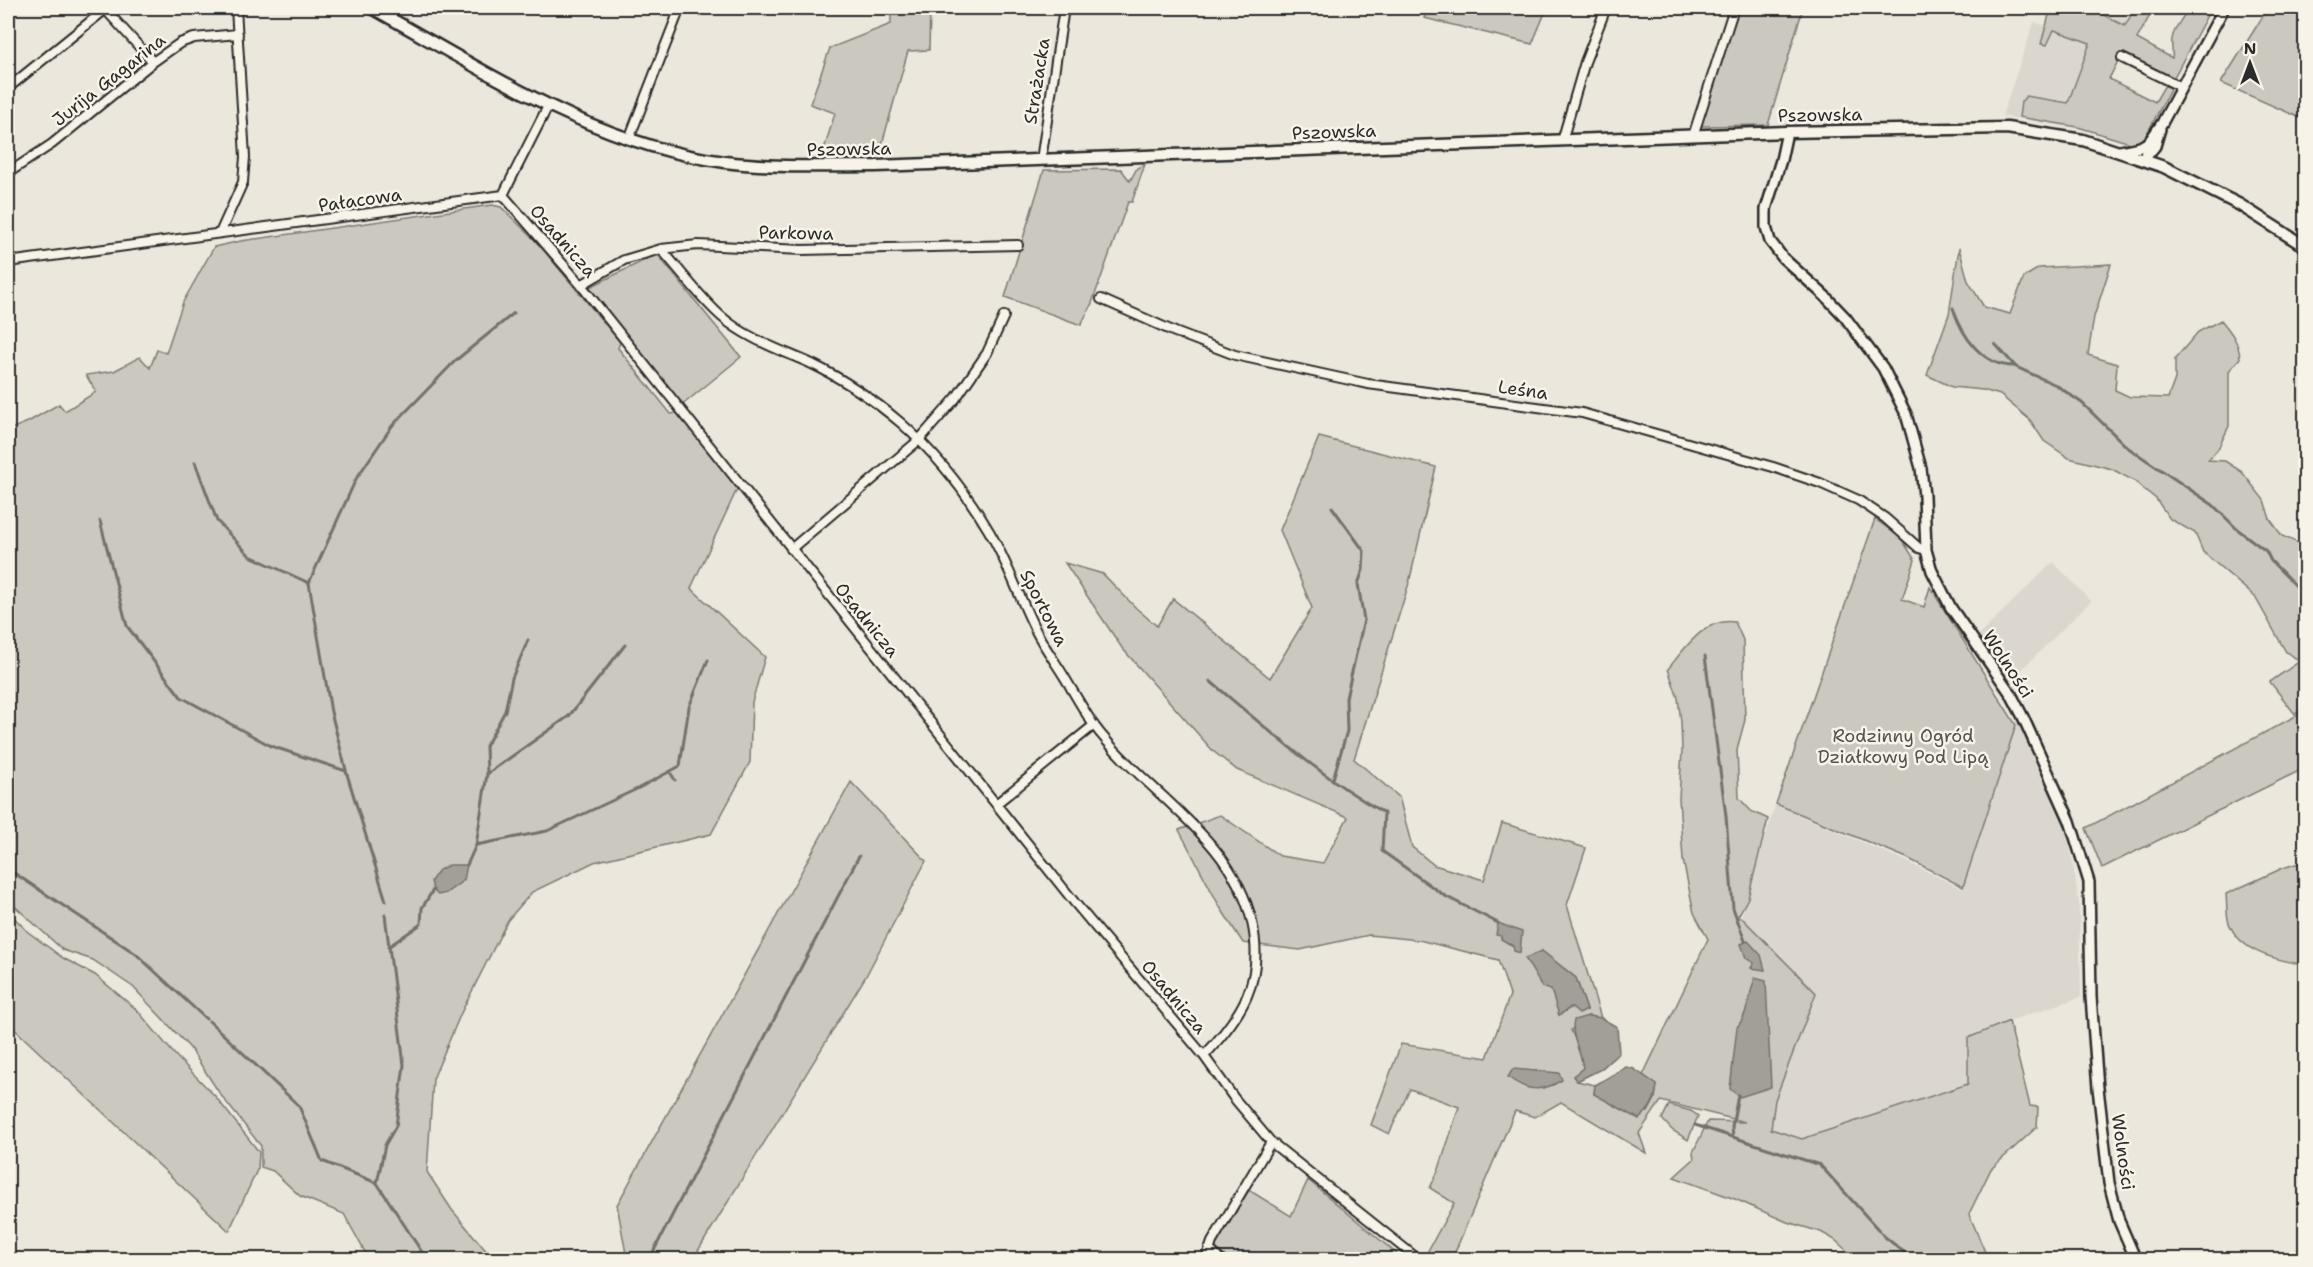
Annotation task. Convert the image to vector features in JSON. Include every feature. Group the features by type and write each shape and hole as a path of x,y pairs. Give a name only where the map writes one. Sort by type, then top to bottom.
{"main road":[{"name":"Pszowska","path":"372,8 574,119 672,152 724,162 759,165 876,166 1787,132 2007,128 2083,140 2164,167 2240,204 2306,248"}],"street":[{"path":"8,88 106,8 153,62"},
{"path":"220,233 243,183 236,8"},
{"path":"628,139 680,8"},
{"name":"Strażacka","path":"1041,160 1064,8"},
{"path":"1562,141 1585,62 1606,8"},
{"path":"1693,136 1734,8"},
{"path":"2144,159 2224,8"},
{"name":"Jurija Gagarina","path":"8,173 52,144 153,62 180,43 194,38 238,34"},
{"path":"2122,58 2181,87"},
{"path":"503,195 548,106"},
{"name":"Wolności","path":"1787,132 1766,209 1766,227 1770,241 1783,258 1845,317 1883,368 1906,414 1921,468 1926,550 1940,588 2011,694 2041,753 2070,821 2089,882 2091,997 2109,1184 2119,1221 2136,1260"},
{"path":"2120,151 2152,144"},
{"path":"2152,144 2157,158 2164,167"},
{"name":"Pałacowa","path":"8,262 503,195"},
{"name":"Osadnicza","path":"503,195 581,285 996,804 1204,1056 1234,1098 1271,1142 1419,1260"},
{"name":"Parkowa","path":"581,285 624,260 661,249 698,245 802,250 1018,245"},
{"name":"Sportowa","path":"661,249 721,317 752,338 815,366 855,388 900,422 919,440 957,484 990,532 1038,635 1094,725 1133,767 1188,820 1224,860 1239,883 1251,920 1255,944 1255,968 1242,1010 1204,1056"},
{"name":"Leśna","path":"1101,299 1175,332 1235,355 1368,384 1582,413 1773,467 1820,483 1858,500 1885,518 1919,548 1926,550"},
{"path":"791,549 919,440 956,399 987,353 1004,316"},
{"path":"996,804 1094,725"},
{"path":"1206,1260 1209,1249 1271,1142"},
{"path":"1209,1249 1220,1260"}],"shaded area":[{"path":"2090,8 2135,8 2125,26"},
{"path":"2034,22 2092,42 2069,127 2002,116"},
{"path":"2053,562 2091,601 2008,683 1977,637"},
{"path":"2019,717 2067,827 2079,903 2081,997 2009,1021 1968,1038 1969,1084 1802,1139 1771,1129 1775,1100 1792,1053 1741,917 1775,805 1904,860 1962,889"},
{"path":"449,865 467,865 464,880 446,893 438,895 433,890 431,881 439,870"},
{"path":"1498,923 1522,932 1520,953 1514,951 1513,946 1501,939 1501,936 1496,935"},
{"path":"1748,941 1761,955 1765,970 1751,968 1754,963 1746,958 1741,944"},
{"path":"1542,951 1576,978 1587,1010 1579,1014 1571,1007 1559,1015 1551,990 1542,987 1525,958"},
{"path":"1755,978 1766,981 1771,1087 1740,1097 1730,1089 1737,1027 1746,1010"},
{"path":"1588,1016 1601,1018 1617,1027 1619,1053 1601,1069 1577,1081 1573,1076 1583,1068 1573,1032 1574,1020"},
{"path":"1626,1067 1634,1069 1657,1085 1652,1104 1639,1119 1594,1094 1595,1085"},
{"path":"1513,1069 1559,1073 1562,1080 1547,1087 1527,1088 1508,1077"}],"green space":[{"path":"891,8 930,8 929,50 908,51 879,155 822,156 835,113 810,104 830,48 891,24"},
{"path":"1428,8 1547,8 1532,44 1424,18"},
{"path":"1738,8 1803,8 1768,125 1701,126"},
{"path":"2051,8 2090,8 2125,26 2135,8 2154,8 2137,39 2172,58 2173,35 2188,8 2211,8 2173,79 2121,55 2109,79 2155,102 2165,85 2171,88 2143,141 2130,143 2078,127 2019,117 2021,102 2026,96 2068,103 2090,43 2054,30 2047,45 2041,44"},
{"path":"2268,8 2305,8 2305,120 2221,83"},
{"path":"1145,164 1132,202 1128,202 1092,303 1081,325 1005,297 1044,170 1121,169 1130,181 1137,168"},
{"path":"492,205 501,207 535,240 620,342 618,348 671,414 677,413 739,485 691,588 765,657 752,702 750,762 711,834 594,862 532,892 508,920 461,1013 433,1079 427,1172 452,1210 493,1259 367,1259 344,1214 300,1196 273,1171 261,1167 261,1146 220,1094 190,1048 133,987 93,960 63,950 8,900 8,430 28,422 59,404 65,411 96,392 86,375 114,371 140,357 150,368 157,350 166,353 183,302 214,247 241,241"},
{"path":"1959,248 1968,281 1984,307 2010,314 2024,277 2039,268 2111,264 2094,317 2088,355 2117,364 2115,390 2130,397 2168,398 2175,379 2175,359 2198,332 2221,320 2228,329 2236,342 2240,358 2229,371 2229,426 2218,449 2208,460 2225,461 2242,472 2264,500 2270,519 2282,536 2305,546 2305,708 2295,714 2270,682 2300,661 2286,652 2255,597 2203,552 2195,533 2170,519 2156,499 2134,481 2112,469 2069,458 2044,441 2030,420 2000,395 1983,390 1952,387 1927,375 1949,314"},
{"path":"657,254 741,357 681,406 590,291 590,287"},
{"path":"1319,437 1436,467 1409,583 1354,759 1399,797 1412,847 1434,865 1484,880 1502,823 1586,848 1567,905 1601,1018 1588,1016 1571,1030 1580,1051 1583,1068 1573,1076 1577,1081 1595,1085 1594,1094 1648,1112 1655,1099 1657,1085 1643,1075 1708,939 1694,913 1683,860 1679,798 1681,722 1678,698 1668,669 1705,629 1714,624 1735,622 1743,640 1745,720 1737,749 1739,798 1751,811 1768,819 1748,898 1736,920 1741,917 1816,993 1775,1100 1771,1129 1802,1139 1968,1084 1968,1038 2009,1021 2030,1106 2038,1107 2037,1127 1991,1169 1969,1214 1988,1259 1856,1259 1835,1240 1821,1232 1787,1222 1735,1199 1674,1177 1694,1159 1693,1152 1708,1121 1745,1122 1661,1101 1639,1133 1646,1153 1561,1102 1535,1117 1515,1111 1452,1259 1424,1258 1454,1203 1430,1188 1439,1169 1459,1107 1410,1089 1389,1134 1371,1125 1401,1044 1487,1058 1510,995 1498,960 1419,940 1369,935 1300,950 1243,943 1220,907 1179,830 1220,815 1280,856 1323,863 1348,817 1237,770 1213,751 1122,648 1065,563 1103,574 1157,626 1173,599 1270,678 1312,608 1280,530","holes":["1542,951 1576,978 1587,1010 1572,1007 1559,1015"]},
{"name":"Rodzinny Ogród Działkowy Pod Lipą","path":"1875,519 1901,538 1915,560 1902,599 1924,607 1930,587 2016,725 1963,887 1907,858 1776,804"},
{"path":"2305,519 2305,546 2301,521"},
{"path":"2305,711 2305,768 2102,868 2086,828"},
{"path":"851,782 926,861 866,976 693,1259 627,1259 617,1205"},
{"path":"2306,861 2305,965 2283,961 2261,953 2242,942 2229,923 2226,894 2283,868"},
{"path":"8,911 28,932 63,958 95,975 137,1010 175,1055 215,1096 259,1152 258,1168 229,1231 8,1023"},
{"path":"1669,1105 1691,1111 1698,1116 1688,1140 1672,1130 1662,1119"},
{"path":"1308,1180 1403,1259 1228,1259 1215,1247 1249,1190 1291,1216"}],"waterway":[{"path":"1953,308 1962,329 1975,348 1992,361 2014,366"},
{"path":"309,583 356,479 392,426 455,361 514,313"},
{"path":"1995,344 2016,367 2056,385 2082,403 2127,447 2213,505 2237,529 2266,551 2271,561 2306,596"},
{"path":"195,462 217,521 250,556 309,583 331,712 346,770"},
{"path":"1332,507 1364,551 1363,570 1358,584 1364,620 1346,698 1347,731 1333,779"},
{"path":"100,521 127,626 181,697 271,746 346,771 386,901"},
{"path":"487,774 486,746 505,711 512,678 528,640"},
{"path":"476,845 487,774 569,716 625,645"},
{"path":"1705,656 1726,816 1733,908 1745,941"},
{"path":"467,865 476,845 547,831 680,766 689,707 708,660"},
{"path":"1210,681 1316,768 1384,813 1382,851 1445,896 1498,923"},
{"path":"670,772 675,780"},
{"path":"649,1260 859,856"},
{"path":"8,869 136,954 206,1019"},
{"path":"388,947 421,924 422,908 433,890"},
{"path":"377,1183 385,1145 396,1126 404,1065 385,915"},
{"path":"209,1021 299,1106 322,1161 377,1183 427,1260"},
{"path":"1733,1137 1732,1127 1738,1095"},
{"path":"1695,1125 1820,1165 1885,1237 1914,1260"}]}
